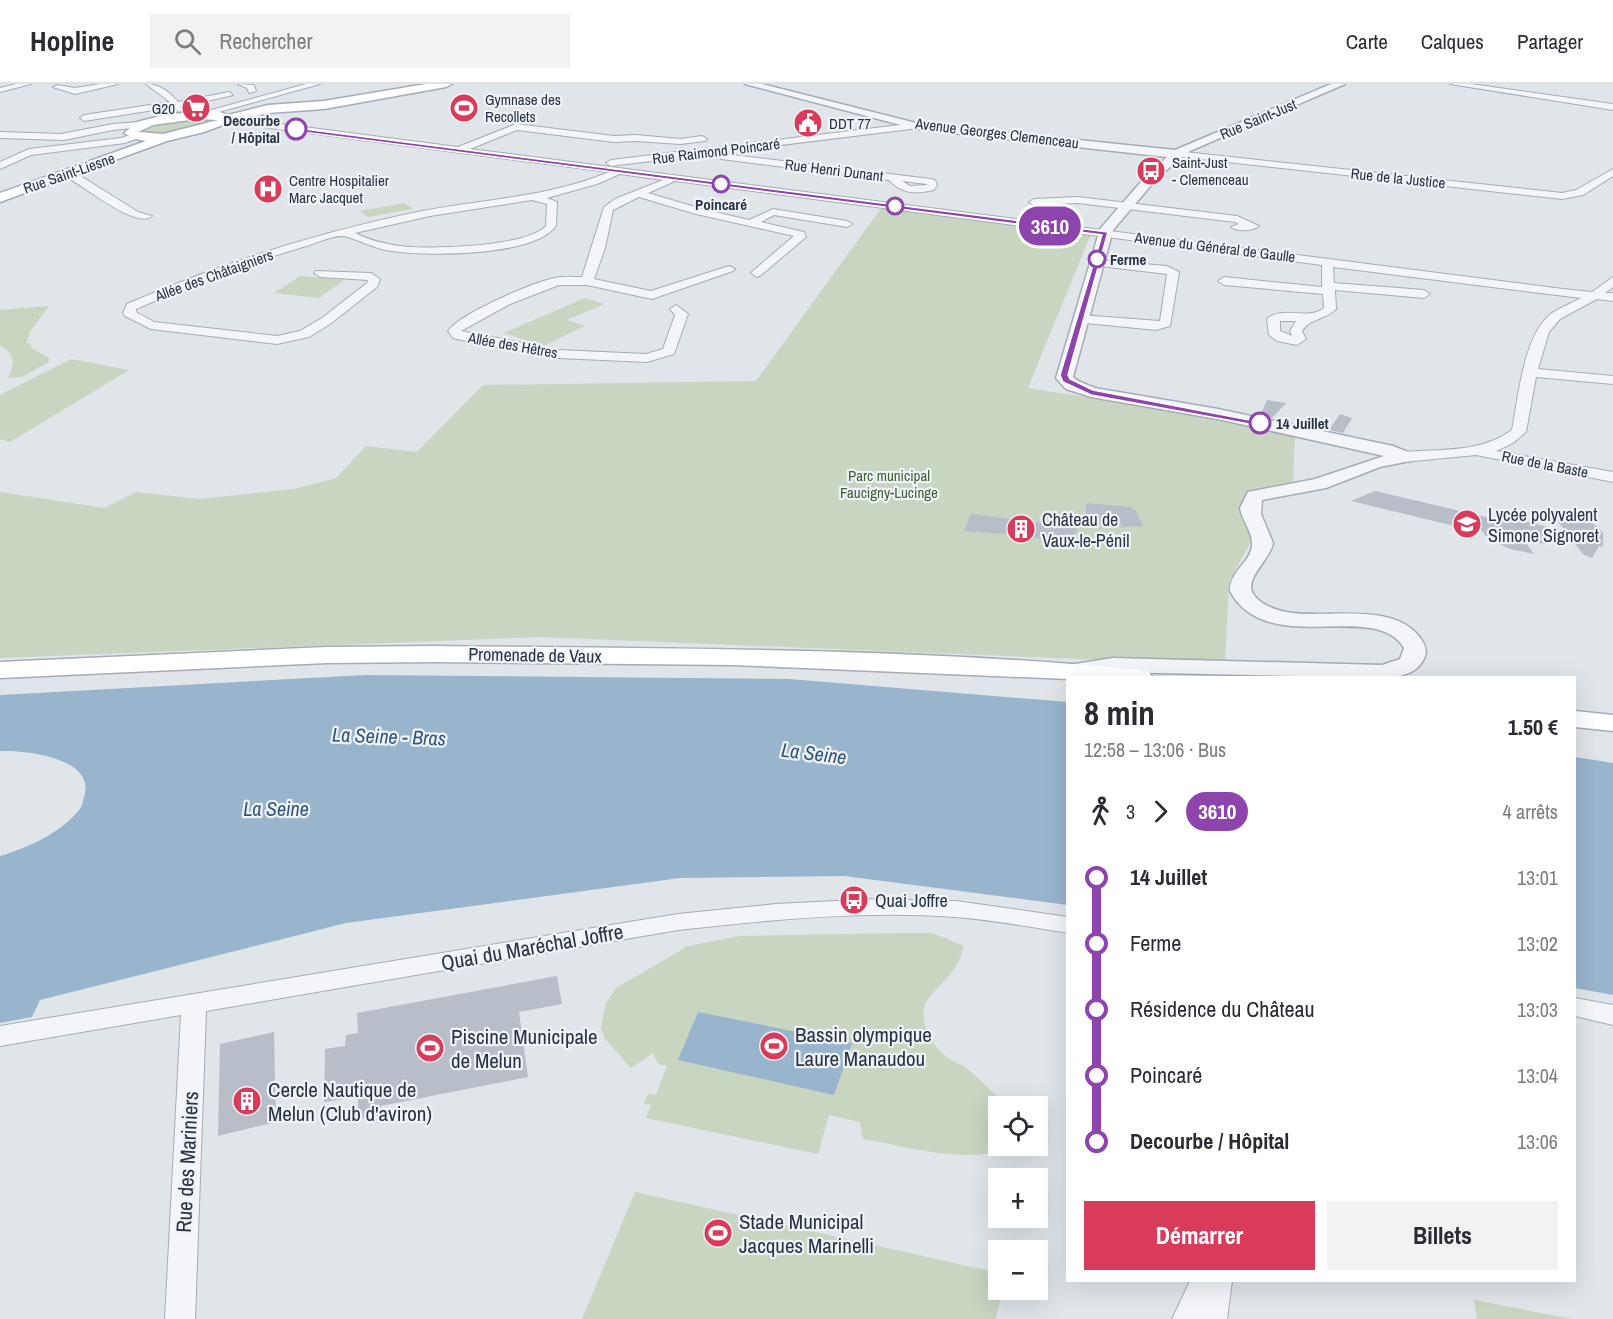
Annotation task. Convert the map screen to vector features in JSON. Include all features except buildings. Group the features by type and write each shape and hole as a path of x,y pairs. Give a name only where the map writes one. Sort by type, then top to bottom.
{"main road":[{"path":"268,109 303,107 446,84"},
{"path":"137,136 183,116 224,118 268,109 330,91"},
{"path":"286,104 303,107"},
{"name":"Rue Saint-Liesne","path":"2,196 67,174 137,136 170,136 211,126 224,118"},
{"name":"Promenade de Vaux","path":"0,670 381,654 733,657 1070,671 1120,676"},
{"path":"1576,718 1613,723"}],"street":[{"path":"0,90 27,84"},
{"path":"57,87 75,91 114,84"},
{"path":"150,84 170,98 183,116"},
{"path":"242,84 250,87 252,91"},
{"path":"92,126 80,115 176,104 282,84"},
{"path":"197,115 316,84"},
{"name":"Avenue Georges Clemenceau","path":"750,84 916,126 1176,154"},
{"name":"Rue Saint-Just","path":"1176,154 1340,84"},
{"path":"1454,84 1613,108"},
{"path":"75,91 80,102"},
{"path":"241,103 221,111 224,118 259,124"},
{"path":"211,126 234,123 259,124"},
{"name":"Avenue du Général de Gaulle","path":"259,124 673,179 1613,297"},
{"name":"Rue Raimond Poincaré","path":"587,167 629,153 705,152 916,126"},
{"path":"459,150 516,127 614,139 627,137 684,142 703,138"},
{"path":"2,135 57,137 104,132 137,136"},
{"path":"2,135 29,152"},
{"path":"0,166 29,152 122,141 137,136"},
{"path":"614,139 629,153"},
{"name":"Rue Henri Dunant","path":"705,152 710,156 892,177"},
{"path":"1176,154 1106,233 1064,378 1072,386 1083,390 1218,414 1393,452 1403,457"},
{"name":"Rue de la Justice","path":"1176,154 1558,196 1579,193 1613,172"},
{"name":"Allée des Châtaigniers","path":"320,273 374,279 373,284 326,321 304,334 277,340 151,325 129,313 131,307 223,268 344,232 484,203 536,199 620,171"},
{"path":"67,174 135,215 147,216"},
{"path":"673,179 619,201 608,209 599,248 587,281 652,295 729,269"},
{"path":"638,193 700,212 800,234 800,237 757,273"},
{"path":"344,232 381,246 438,252 521,241 541,236 551,226 552,202 536,199"},
{"path":"1034,202 1078,200 1237,219 1254,226 1236,227"},
{"path":"753,222 773,212 847,224"},
{"path":"1309,318 1322,315 1330,309 1326,268 1329,262"},
{"path":"1080,319 1156,326 1166,323 1173,272 1167,269 1096,263"},
{"name":"Allée des Hêtres","path":"587,281 557,281 507,301 459,325 454,331 458,335 470,338 558,354 647,358 669,351 682,314 675,309"},
{"path":"1224,281 1424,294"},
{"path":"1070,671 1113,665 1382,672 1406,666 1414,657 1416,651 1414,645 1403,633 1392,628 1365,621 1301,621 1278,617 1245,600 1240,584 1243,575 1259,556 1263,547 1263,538 1251,516 1250,508 1255,496 1319,484 1375,463 1403,457 1478,452 1500,445 1519,432 1530,372 1543,331 1548,323 1613,281"},
{"path":"1530,372 1613,380"},
{"name":"Rue de la Baste","path":"1478,452 1613,477"},
{"name":"Quai du Maréchal Joffre","path":"0,1036 678,922 722,917 875,908 941,908 1066,925"},
{"name":"Rue des Mariniers","path":"180,1319 194,1004"},
{"path":"1576,1007 1613,1015"},
{"path":"1187,1319 1206,1282"},
{"path":"1212,1319 1216,1282"}],"green space":[{"path":"202,116 222,119 169,135 136,132 142,126"},
{"path":"405,203 413,209 368,217 360,211"},
{"name":"Parc municipal Faucigny-Lucinge","path":"882,207 1090,236 1028,388 1254,424 1295,433 1293,484 1249,494 1253,538 1229,581 1225,665 541,637 0,658 0,492 104,508 136,492 199,499 294,489 336,478 366,446 417,452 483,385 756,381"},
{"path":"300,276 344,280 319,298 274,293"},
{"path":"585,298 604,304 567,320 585,326 543,346 504,333"},
{"path":"49,306 31,330 26,344 30,343 32,348 49,358 49,362 22,377 8,378 13,359 9,352 0,345 0,310"},
{"path":"71,359 129,370 10,442 0,439 0,395"},
{"name":"Bassin olympique Laure Manaudou","path":"932,933 964,946 957,964 928,999 923,1013 929,1035 942,1053 963,1066 996,1096 988,1096 988,1153 975,1155 937,1153 863,1139 860,1122 829,1115 818,1154 646,1118 651,1105 644,1104 648,1094 656,1095 667,1066 658,1064 653,1053 631,1068 605,1039 601,1027 606,1003 616,988 688,946 740,936"},
{"name":"Stade Municipal Jacques Marinelli","path":"635,1192 988,1271 988,1300 1000,1300 996,1319 582,1319"},
{"path":"1474,1300 1572,1319 1477,1319"}],"water":[{"name":"La Seine","path":"365,675 789,679 1066,702 1066,905 844,876 680,878 346,923 40,1000 32,1017 0,1023 0,856 32,844 63,826 81,807 85,784 80,773 57,759 26,752 0,751 0,695"},
{"path":"1576,757 1613,763 1613,995 1576,988"},
{"path":"698,1012 852,1043 834,1095 678,1060"}],"bus line":[{"name":"3610","path":"296,129 1106,233 1064,375 1066,381 1072,386 1091,393 1260,423"}],"place":[{"name":"G20","path":"196,108"},
{"name":"Gymnase des Recollets","path":"464,108"},
{"name":"DDT 77","path":"808,123"},
{"name":"Decourbe / Hôpital","path":"296,129"},
{"name":"Saint-Just - Clemenceau","path":"1151,171"},
{"name":"Poincaré","path":"721,184"},
{"name":"Centre Hospitalier Marc Jacquet","path":"268,189"},
{"name":"Ferme","path":"1097,259"},
{"name":"14 Juillet","path":"1260,423"},
{"name":"Lycée polyvalent Simone Signoret","path":"1467,524"},
{"name":"Château de Vaux-le-Pénil","path":"1021,529"},
{"name":"Quai Joffre","path":"854,900"},
{"name":"Bassin olympique Laure Manaudou","path":"774,1046"},
{"name":"Piscine Municipale de Melun","path":"430,1048"},
{"name":"Cercle Nautique de Melun (Club d'aviron)","path":"247,1101"},
{"name":"Stade Municipal Jacques Marinelli","path":"718,1233"}],"water label":[{"name":"La Seine - Bras","path":"389,736"}]}
